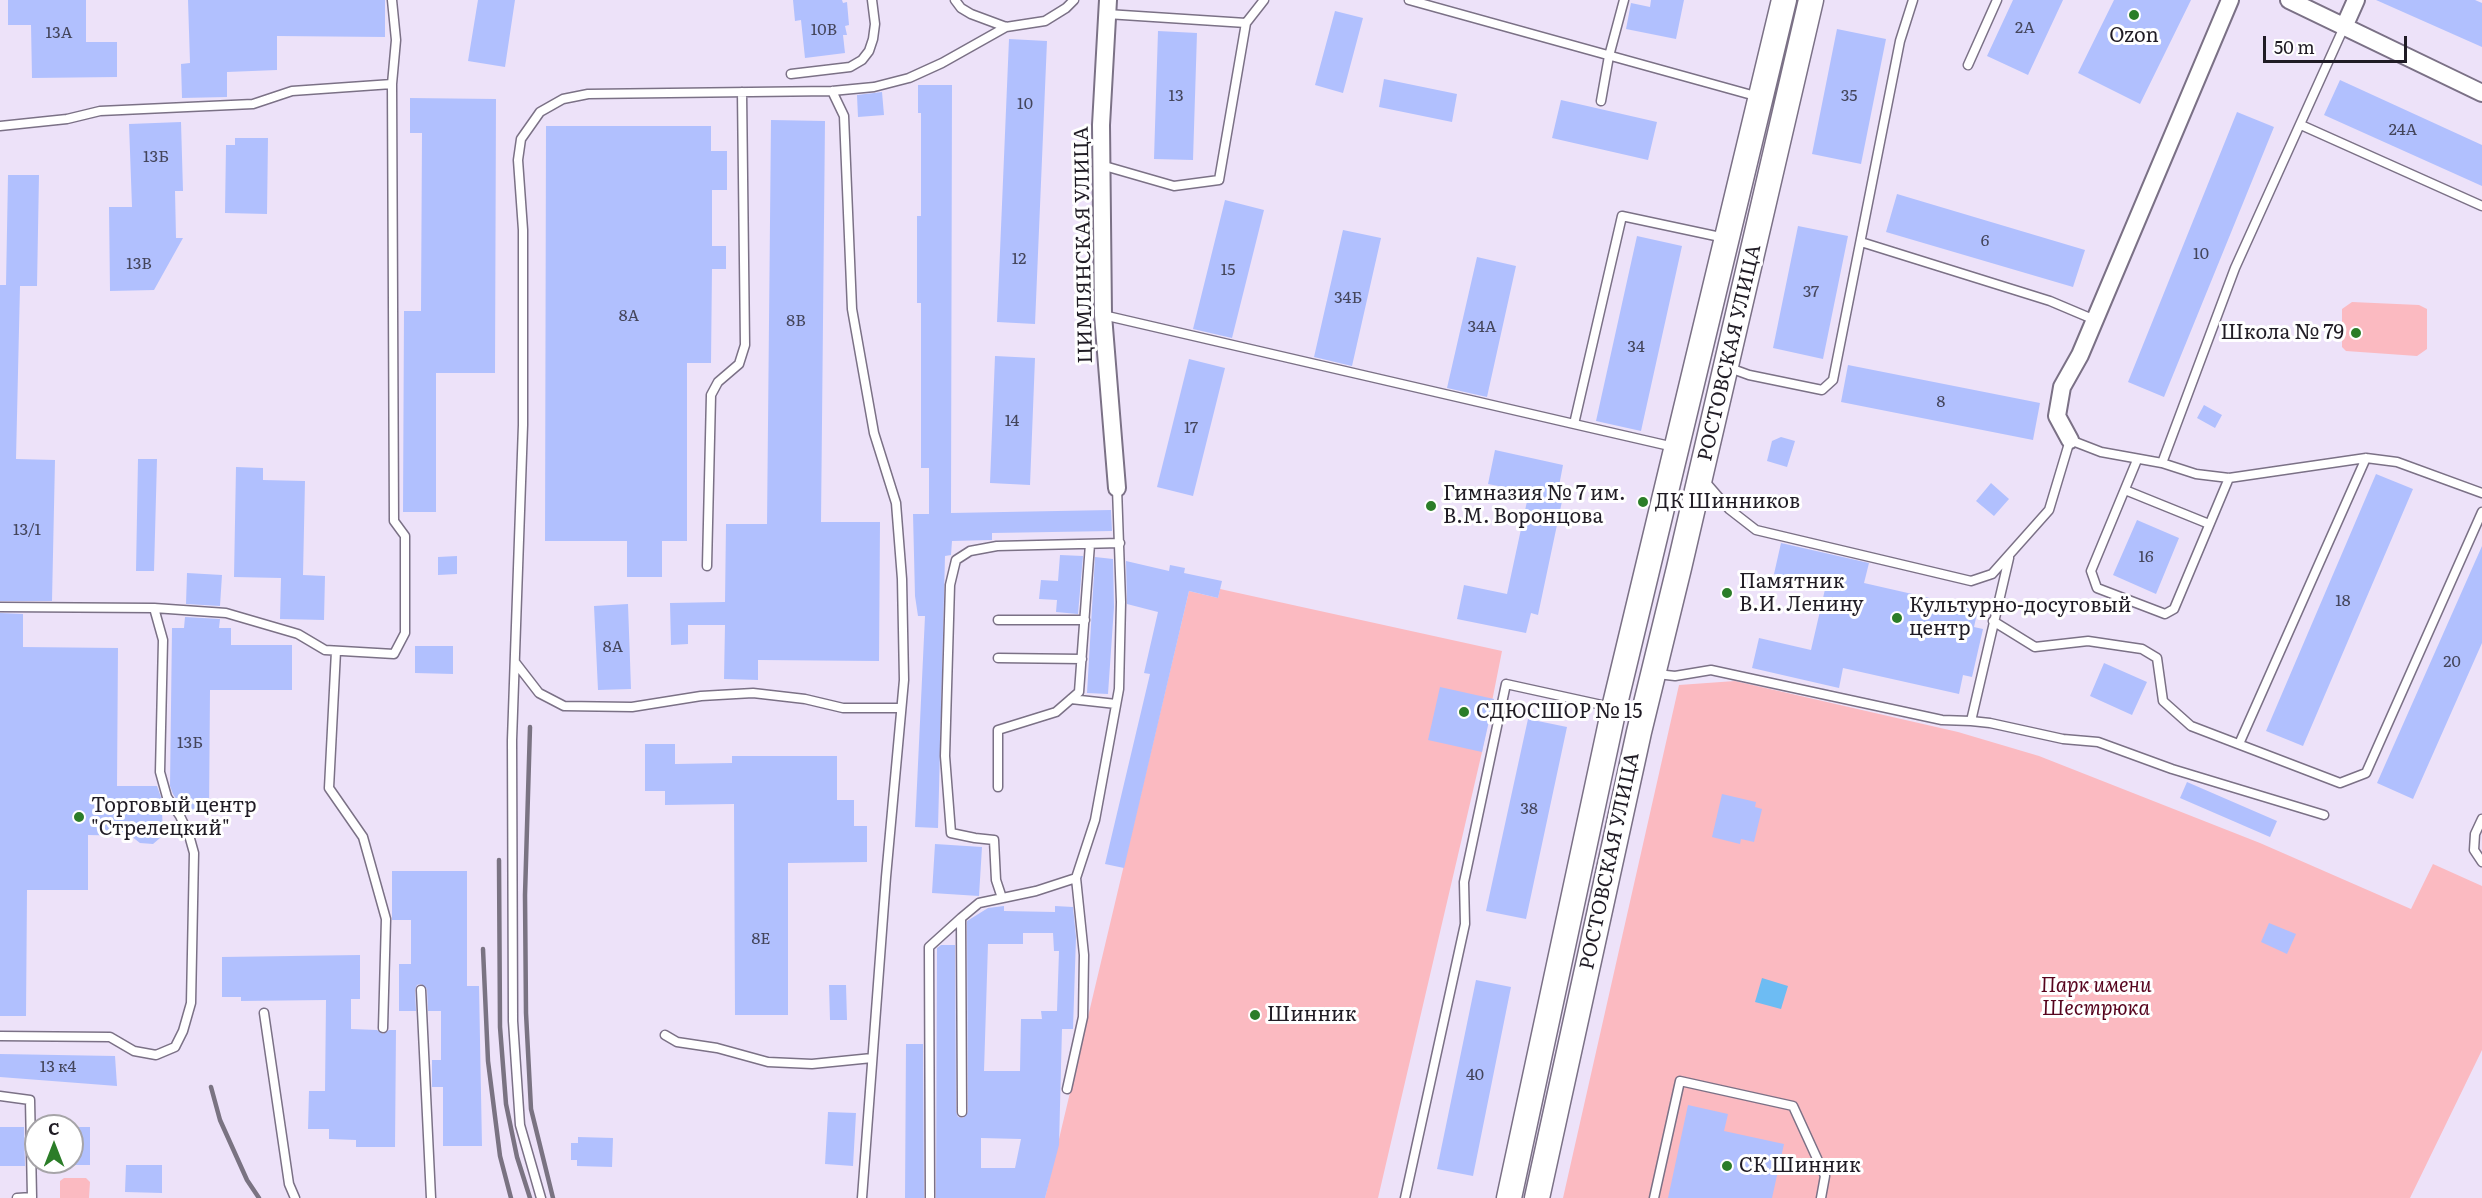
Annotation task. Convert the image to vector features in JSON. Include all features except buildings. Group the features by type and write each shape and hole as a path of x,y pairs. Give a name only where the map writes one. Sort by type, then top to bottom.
{"street":[{"name":"РОСТОВСКАЯ УЛИЦА","path":"1509,1198 1614,708 1784,0"},
{"name":"РОСТОВСКАЯ УЛИЦА","path":"1537,1198 1653,674 1812,0"},
{"path":"2070,440 2057,416 2062,387 2080,355 2230,0"},
{"path":"2289,0 2482,93"},
{"path":"2344,27 2356,0"},
{"name":"ЦИМЛЯНСКАЯ УЛИЦА","path":"1108,7 1101,125 1103,315 1117,488"}],"lane":[{"path":"0,607 154,608 226,613 298,634 325,650 394,654 405,633 405,536 394,521 392,84 396,40 392,0"},
{"path":"791,74 850,67 862,60 869,51 873,39 872,0"},
{"path":"956,0 971,14 1006,27"},
{"path":"541,1198 520,1125 513,1021 512,740 523,425 523,230 518,160 520,139 540,112 563,99 588,94 832,91 874,87 909,78 942,63 1006,27 1045,21 1074,0"},
{"path":"1101,165 1174,186 1219,180 1246,23 1264,0"},
{"path":"1409,0 1759,97"},
{"path":"1601,101 1624,0"},
{"path":"1726,367 1749,375 1822,390 1833,380 1900,41 1913,0"},
{"path":"1968,65 1997,0"},
{"path":"1108,7 1246,23"},
{"path":"2162,463 2235,268 2344,27"},
{"path":"0,126 67,119 100,111 253,104 292,91 392,84"},
{"path":"832,91 844,116 852,309 874,433 896,503 902,579 904,680 862,1198"},
{"path":"707,566 711,395 718,382 739,364 744,345 742,92"},
{"path":"2301,125 2482,206"},
{"path":"1574,424 1622,216 1726,238"},
{"path":"1861,242 2050,301 2095,320"},
{"path":"1103,315 1676,447"},
{"path":"1701,476 1729,509 1756,530 1971,580 1992,574 2049,510 2070,440 2101,452 2162,463 2196,474 2229,478 2366,458 2397,462 2482,493"},
{"path":"2239,744 2366,458"},
{"path":"2138,460 2091,571 2097,588 2165,614 2174,609 2229,478"},
{"path":"1067,1089 1083,1017 1084,955 1076,878 1095,820 1119,689 1121,602 1117,488"},
{"path":"2125,490 2209,524"},
{"path":"1993,621 2035,647 2088,641 2142,649 2157,657 2163,701 2191,726 2340,783 2366,772 2482,512"},
{"path":"1002,898 996,880 994,840 951,832 945,756 950,585 956,560 970,551 997,546 1120,543"},
{"path":"998,787 998,730 1056,712 1079,692 1090,544"},
{"path":"1971,721 2009,557"},
{"path":"0,1036 110,1037 134,1051 156,1055 174,1047 183,1031 191,1003 194,853 180,816 167,797 160,772 163,640 154,608"},
{"path":"998,620 1085,620"},
{"path":"336,651 329,788 363,837 386,920 383,1028"},
{"path":"998,658 1082,659"},
{"path":"515,662 539,693 564,706 632,707 701,696 753,693 805,699 843,708 901,708"},
{"path":"1653,674 1676,676 1711,670 1942,720 1990,723 2063,739 2098,742 2172,769 2324,815"},
{"path":"1405,1198 1465,924 1464,882 1506,684 1614,708"},
{"path":"1071,699 1116,704"},
{"path":"2482,819 2475,834 2474,850 2482,862"},
{"path":"930,1198 929,947 979,903 1036,891 1076,878"},
{"path":"961,918 962,1112"},
{"path":"421,990 431,1198"},
{"path":"264,1013 289,1184 295,1198"},
{"path":"664,1035 677,1042 717,1048 768,1062 812,1064 872,1058"},
{"path":"1654,1198 1680,1081 1793,1106 1825,1176 1821,1198"},
{"path":"0,1096 30,1100 32,1197 17,1198"}],"green space":[{"path":"2352,302 2419,305 2427,309 2427,349 2417,356 2346,351 2342,347 2342,309"},
{"name":"Шинник","path":"1220,589 1502,651 1482,752 1378,1198 1045,1198 1189,591 1218,598"},
{"name":"Парк имени Шестрюка","path":"1735,681 1958,732 2039,756 2260,843 2411,909 2433,864 2482,886 2482,1050 2410,1198 1563,1198 1679,685"},
{"path":"64,1178 86,1178 90,1182 89,1198 60,1198 60,1181"}],"water":[{"path":"1762,978 1788,986 1781,1009 1755,1002"}],"railway":[{"path":"530,727 525,895 526,1013 531,1109 553,1198"},
{"path":"499,860 500,1027 506,1104 517,1157 530,1198"},
{"path":"483,949 488,1061 500,1156 511,1198"},
{"path":"211,1087 220,1120 247,1180 259,1198"}],"place":[{"name":"Ozon","path":"2134,15"},
{"name":"Школа № 79","path":"2356,333"},
{"name":"ДК Шинников","path":"1643,502"},
{"name":"Гимназия № 7 им. В.М. Воронцова","path":"1431,506"},
{"name":"Памятник В.И. Ленину","path":"1727,593"},
{"name":"Культурно-досуговый центр","path":"1897,618"},
{"name":"СДЮСШОР № 15","path":"1464,712"},
{"name":"Торговый центр \"Стрелецкий\"","path":"79,817"},
{"name":"Шинник","path":"1255,1015"},
{"name":"СК Шинник","path":"1727,1166"}]}
